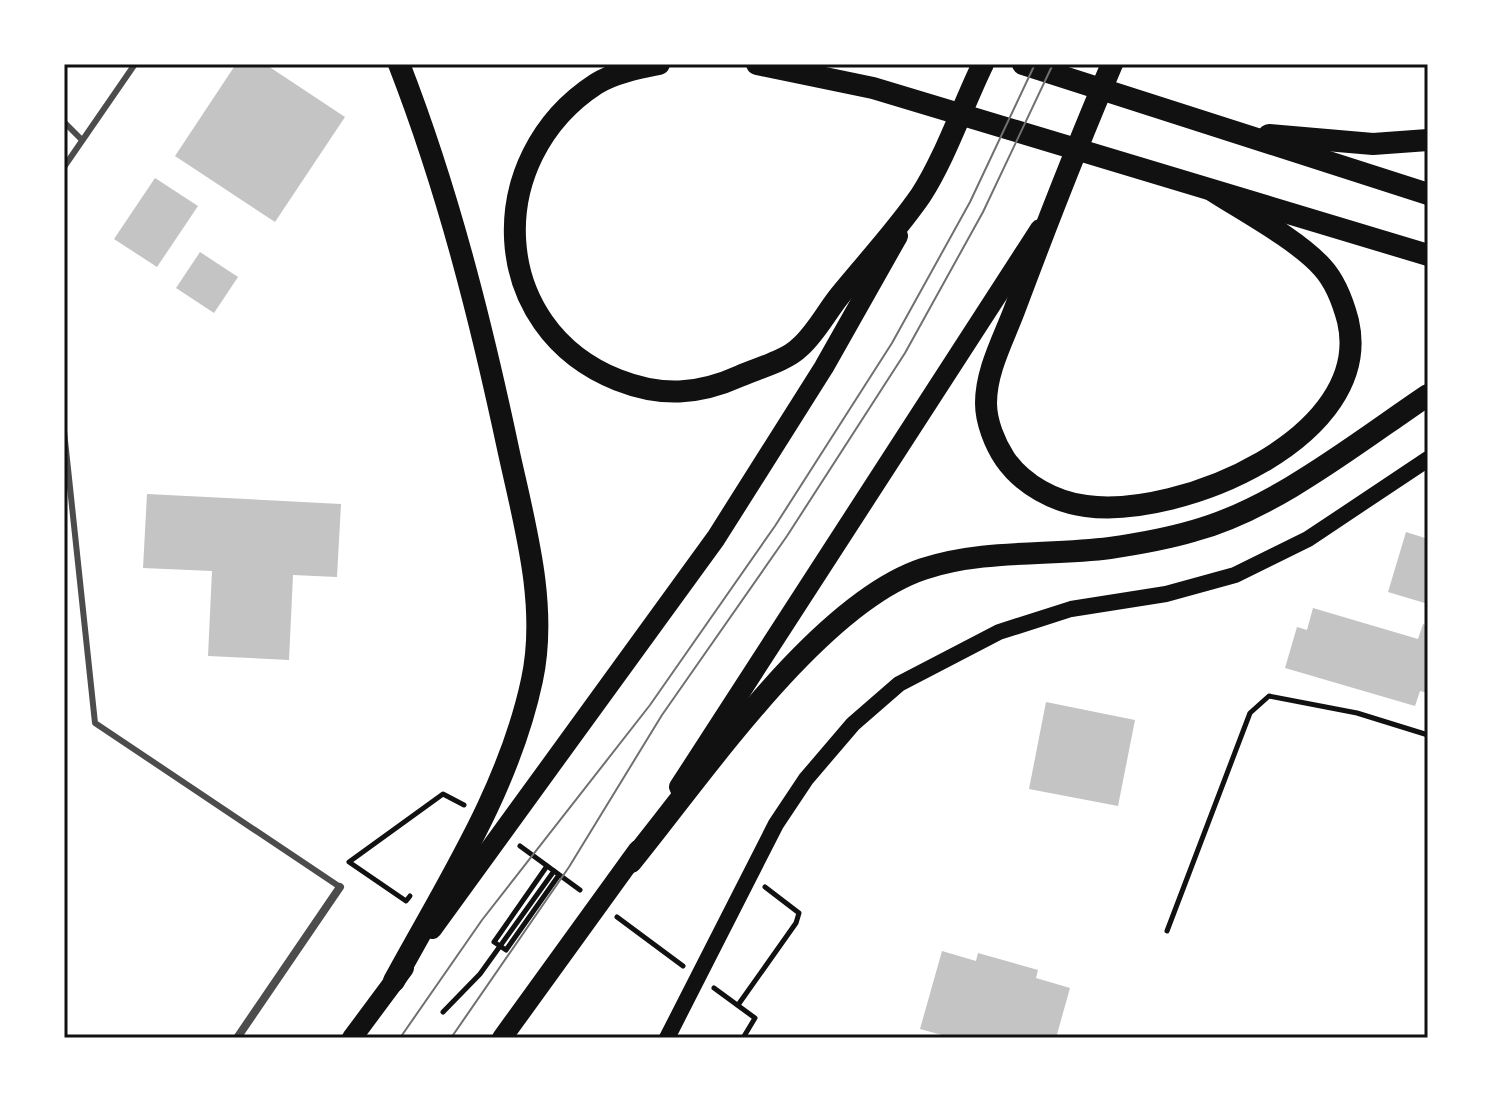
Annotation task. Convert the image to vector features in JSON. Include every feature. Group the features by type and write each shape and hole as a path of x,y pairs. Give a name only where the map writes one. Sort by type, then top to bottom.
{"highway":[{"path":"394,981 486,811 518,737 533,677 536,620 532,557 484,334 427,137 399,64"},
{"path":"659,64 598,83 562,111 536,148 518,190 514,238 522,280 539,320 569,352 604,375 643,390 687,394 725,383 800,348 921,194 983,64"},
{"path":"757,64 873,88 1428,255"},
{"path":"819,64 873,88"},
{"path":"1023,64 1428,194"},
{"path":"1112,64 1046,219 994,361 986,404 995,444 1016,474 1046,494 1086,506 1134,505 1221,483 1265,460 1299,436 1329,407 1345,377 1352,342 1343,301 1322,267 1213,191"},
{"path":"1228,132 1373,144 1428,140"},
{"path":"631,862 782,676 851,609 922,569 1004,553 1108,548 1195,531 1263,502 1428,395"}],"main road":[{"path":"352,1038 716,538 824,367 921,194"},
{"path":"502,1038 631,862 1046,219"},
{"path":"667,1038 776,824 806,779 853,724 899,684 1013,627 1071,609 1166,594 1235,575 1308,539 1428,459"}],"street":[{"path":"237,1038 340,887"}],"lane":[{"path":"64,167 135,64"},
{"path":"64,122 82,140"},
{"path":"64,431 95,723 340,887"}],"path":[{"path":"1167,931 1250,713 1269,696 1357,713 1428,735"},
{"path":"413,891 406,901 349,862 443,794 461,803"},
{"path":"545,869 494,942 506,950 554,876"},
{"path":"738,1005 796,923 799,913 752,876"},
{"path":"443,1012 480,974 500,946"},
{"path":"743,1038 755,1018"}],"building":[{"path":"236,64 265,64 345,117 275,222 175,156"},
{"path":"155,178 198,206 157,267 114,239"},
{"path":"200,252 238,277 214,313 176,288"},
{"path":"147,494 341,504 337,577 293,575 289,660 208,656 212,571 143,568"},
{"path":"1406,532 1428,539 1428,604 1388,592"},
{"path":"1313,608 1418,639 1423,624 1428,626 1428,693 1420,691 1415,706 1285,668 1297,627 1307,630"},
{"path":"1046,702 1135,720 1118,806 1029,789"},
{"path":"942,951 976,961 978,953 1038,970 1036,978 1070,988 1056,1038 953,1038 920,1029"}],"tram line":[{"path":"400,1038 482,920 650,705 775,526 892,343 970,202 1035,64"},
{"path":"451,1038 569,867 662,715 787,536 905,353 983,212 1053,64"}]}
